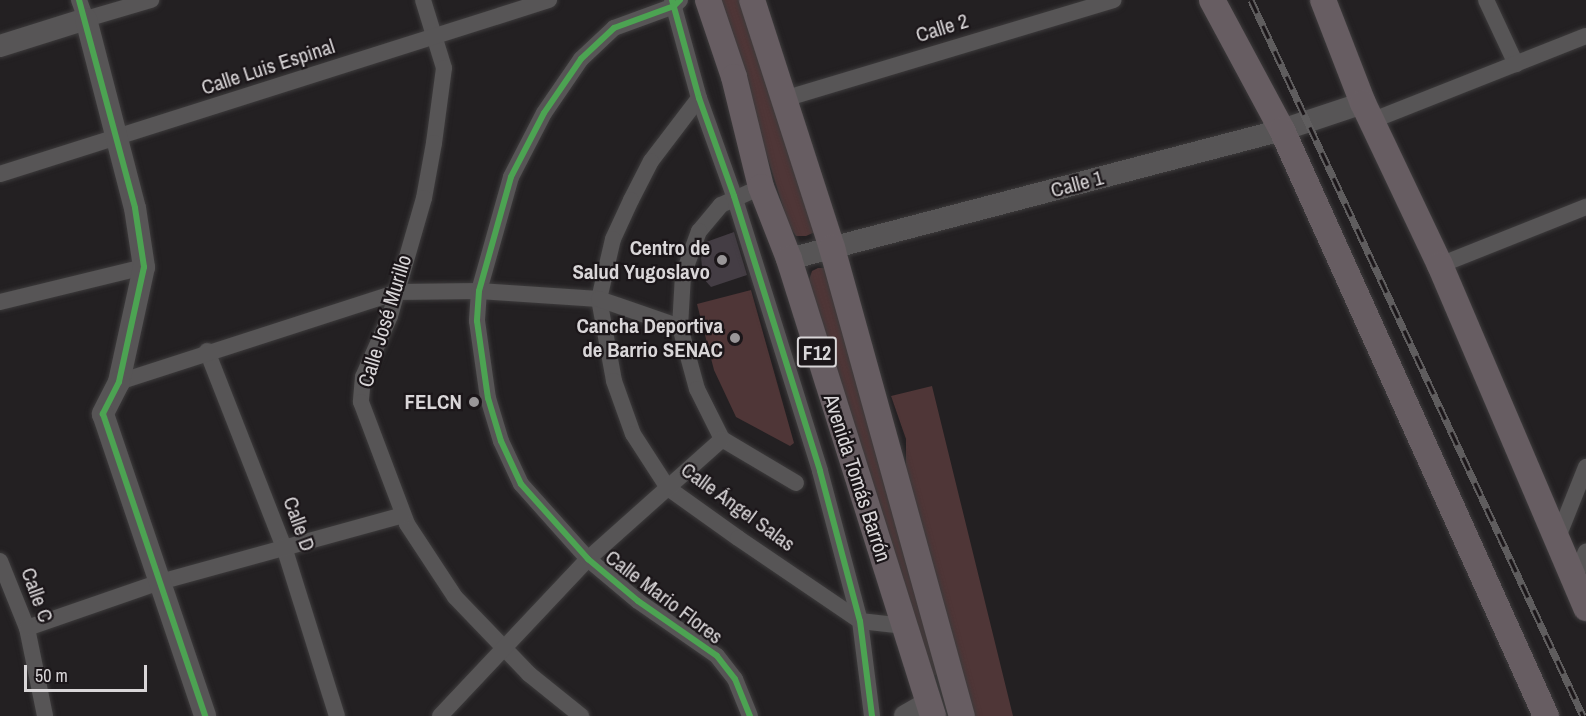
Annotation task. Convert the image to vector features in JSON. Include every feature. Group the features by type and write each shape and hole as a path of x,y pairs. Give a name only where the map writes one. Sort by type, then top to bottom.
{"main road":[{"name":"Avenida Tomás Barrón","path":"708,0 734,77 761,187 789,259 931,709"},
{"name":"Avenida Tomás Barrón","path":"752,0 832,248 958,705"},
{"path":"1212,0 1281,130 1546,716"},
{"path":"1323,0 1367,112 1440,265 1586,608"}],"street":[{"path":"0,46 82,10 151,0"},
{"name":"Calle José Murillo","path":"423,0 444,68 434,143 424,198 397,292 363,377 361,402 403,515 455,597 504,648 581,716"},
{"name":"Calle Luis Espinal","path":"0,174 115,140 549,0"},
{"name":"Calle 2","path":"784,99 1113,0"},
{"path":"1486,0 1516,64"},
{"path":"675,2 699,98 734,196 820,471 860,621 872,716"},
{"name":"Calle Mario Flores","path":"675,2 614,28 581,58 544,112 511,177 479,291 477,321 488,398 501,441 521,484 588,560 638,602 717,656 735,679 750,716"},
{"path":"82,10 135,208 144,267 118,382 103,414 205,716"},
{"path":"1367,112 1516,64 1586,36"},
{"name":"Calle Ángel Salas","path":"699,98 651,161 631,200 613,239 599,299 614,381 629,424 668,488 860,621 905,626"},
{"name":"Calle 1","path":"789,259 1281,130 1367,112"},
{"path":"761,187 734,196 699,231 683,275 680,327 697,389 722,439 796,483"},
{"path":"1440,265 1585,211"},
{"path":"0,302 144,267"},
{"path":"118,382 207,351 397,292 479,291 599,299 680,327"},
{"name":"Calle D","path":"207,351 284,547 337,716"},
{"path":"440,716 588,560 722,439"},
{"path":"1556,542 1586,466"},
{"path":"27,628 160,582 403,515"},
{"path":"1573,582 1586,552"},
{"name":"Calle C","path":"0,561 27,628 45,716"},
{"path":"905,716 958,705"}],"shaded area":[{"path":"718,0 743,0 815,232 806,236 796,236 789,226"},
{"path":"825,268 938,674 931,677 808,283 812,271"},
{"path":"751,290 794,443 790,446 736,417 714,370 697,304"},
{"path":"932,386 1013,716 974,716 906,470 906,439 891,396"}],"building":[{"name":"Centro de Salud Yugoslavo","path":"734,232 747,275 711,287 703,278 701,257 706,242"}],"railway":[{"path":"1251,0 1583,716"}],"cycle path":[{"path":"79,0 135,208 144,267 119,382 103,414 205,716"},
{"path":"672,0 699,98 734,196 820,471 860,621 872,716"},
{"path":"680,0 674,6 614,28 581,59 544,113 511,177 479,291 477,321 488,398 501,441 521,484 588,559 638,601 717,656 735,679 750,716"}],"place":[{"name":"Centro de Salud Yugoslavo","path":"722,260"},
{"name":"Cancha Deportiva de Barrio SENAC","path":"735,338"},
{"name":"FELCN","path":"474,402"}]}
